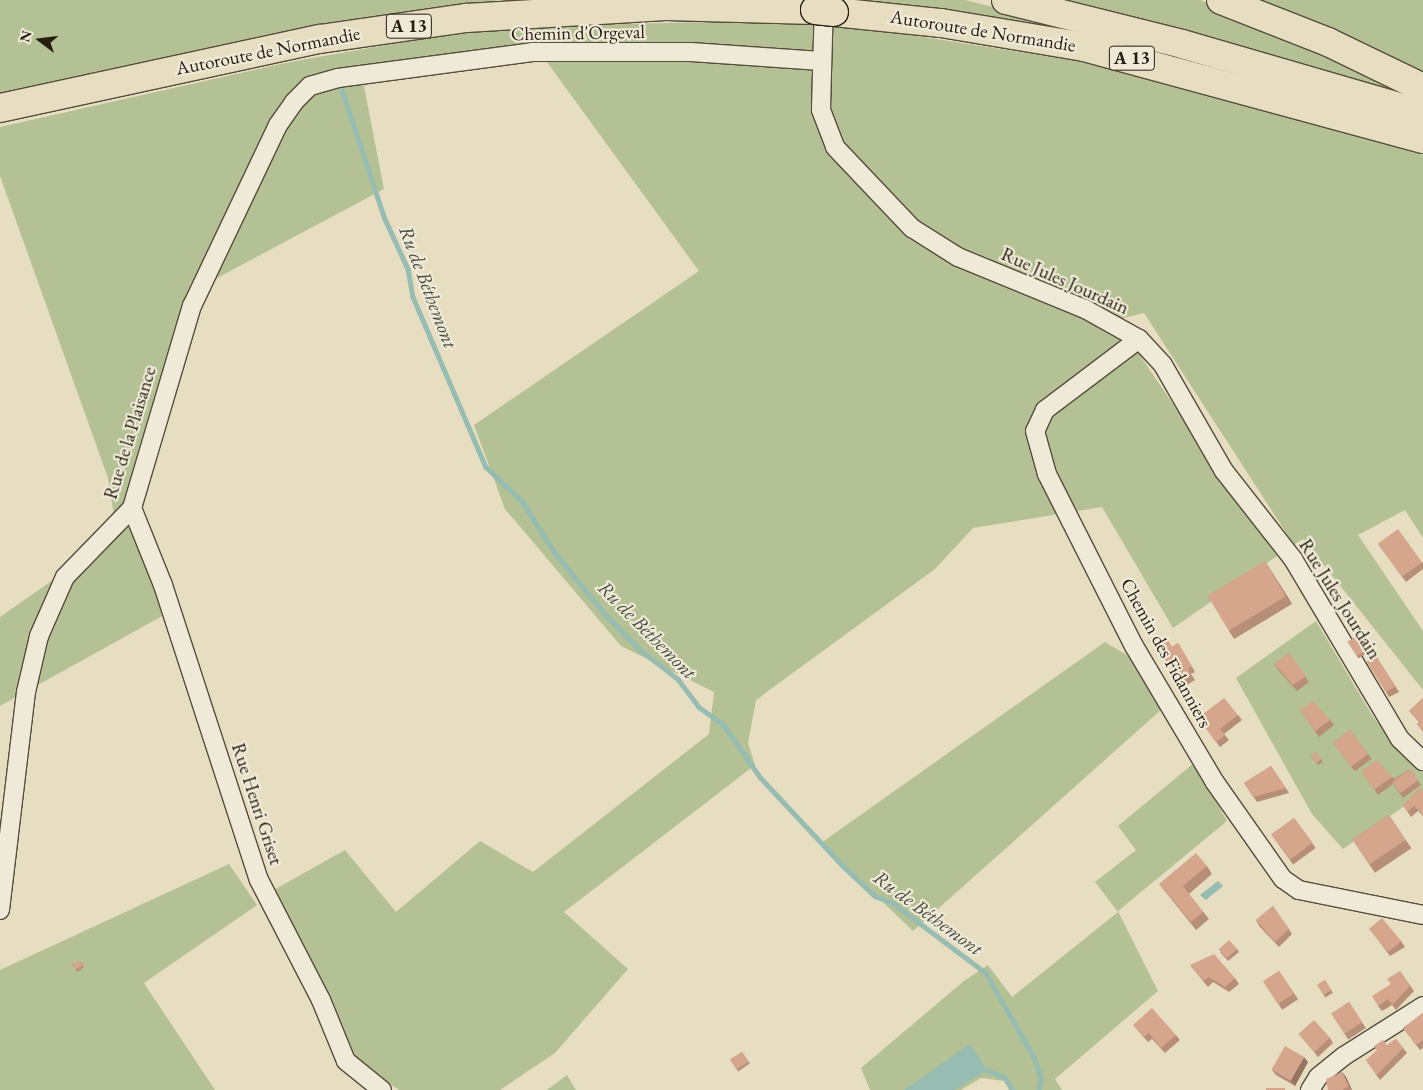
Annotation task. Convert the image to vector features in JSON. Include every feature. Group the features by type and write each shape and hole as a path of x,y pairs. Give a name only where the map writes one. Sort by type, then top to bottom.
{"highway":[{"name":"Autoroute de Normandie","path":"1006,0 1182,44 1423,114"},
{"path":"1221,0 1328,42 1423,88"},
{"name":"Autoroute de Normandie","path":"3,108 320,39 466,18 666,6 824,7 941,23 1084,47 1423,139"}],"street":[{"name":"Rue Jules Jourdain","path":"824,7 821,110 836,147 912,228 958,257 1086,309 1139,339 1163,365 1224,471 1293,559 1400,739 1423,761"},
{"name":"Chemin d'Orgeval","path":"338,78 532,52 691,52 821,61"},
{"name":"Rue de la Plaisance","path":"0,910 26,692 39,636 65,577 132,508 192,306 258,168 294,102 310,86 338,78"},
{"name":"Chemin des Fidanniers","path":"1139,339 1045,410 1035,431 1047,474 1134,646 1214,781 1283,880 1299,890 1423,915"},
{"name":"Rue Henri Griset","path":"132,508 163,585 259,880 321,1000 346,1061 382,1090"},
{"path":"1310,1090 1344,1056 1423,1006"}],"green space":[{"path":"0,0 500,0 336,23 0,95"},
{"path":"853,0 965,0 1092,31 923,7"},
{"path":"1066,0 1200,0 1320,48 1416,96"},
{"path":"1252,0 1423,0 1423,79"},
{"path":"753,21 872,29 1084,62 1167,80 1423,155 1423,538 1405,510 1358,535 1423,631 1423,690 1303,539 1294,545 1144,313 1123,318 1132,344 1277,556 1173,628 1102,507 973,528 935,569 756,700 748,743 755,765 564,912 628,969 555,1053 500,1090 399,1090 335,1045 272,891 345,850 396,912 480,841 533,872 709,734 714,692 621,646 505,509 474,425 699,271 544,58 362,76 384,189 202,286 139,511 173,610 0,706 0,617 117,535 108,478 0,176 0,127 290,62 488,27"},
{"path":"1316,621 1372,715 1399,751 1423,773 1423,793 1343,849 1312,814 1236,678"},
{"path":"1105,642 1135,660 1162,709 913,931 821,843"},
{"path":"1194,763 1227,821 1118,911 1158,991 1055,1079 1062,1090 1009,1090 1005,1081 981,1078 961,1090 870,1090 861,1068 964,981 988,965 1012,997 1118,912 1095,882 1136,850 1118,826"},
{"path":"229,864 257,905 144,983 215,1090 0,1090 0,970"},
{"path":"567,1075 576,1090 547,1090"}],"water":[{"path":"1218,881 1223,886 1206,900 1200,895"},
{"path":"970,1044 987,1070 955,1090 904,1090"}],"building":[{"path":"1398,529 1422,562 1402,577 1378,544"},
{"path":"1265,561 1286,596 1229,631 1208,596"},
{"path":"1361,633 1370,647 1357,656 1348,642"},
{"path":"1168,640 1172,647 1178,643 1192,667 1188,669 1191,675 1178,682 1157,647"},
{"path":"1289,653 1306,676 1293,685 1274,664"},
{"path":"1376,656 1395,687 1386,692 1367,662"},
{"path":"1224,698 1238,715 1220,729 1225,735 1216,742 1198,718"},
{"path":"1423,698 1423,731 1417,724 1420,722 1409,711"},
{"path":"1313,701 1330,720 1315,731 1300,710"},
{"path":"1350,730 1368,754 1351,767 1333,743"},
{"path":"1316,752 1321,759 1316,763 1311,756"},
{"path":"1377,760 1392,777 1374,790 1361,771"},
{"path":"1271,766 1286,788 1253,797 1244,783"},
{"path":"1410,769 1418,780 1400,793 1392,782"},
{"path":"1420,787 1423,791 1423,815 1414,806 1407,812 1403,805"},
{"path":"1389,815 1406,840 1369,864 1353,840"},
{"path":"1294,818 1313,843 1290,860 1272,835"},
{"path":"1196,853 1207,866 1183,886 1203,912 1191,922 1159,884"},
{"path":"1273,906 1289,929 1275,942 1256,920"},
{"path":"1382,918 1401,941 1388,952 1369,929"},
{"path":"1229,940 1237,949 1227,958 1219,949"},
{"path":"1214,954 1235,978 1225,987 1209,977 1204,981 1190,965"},
{"path":"80,960 83,965 75,970 72,965"},
{"path":"1279,971 1294,994 1278,1004 1263,981"},
{"path":"1400,971 1410,986 1392,1005 1388,999 1378,1006 1372,996 1391,984 1387,979"},
{"path":"1325,980 1331,990 1323,995 1317,985"},
{"path":"1349,1002 1362,1022 1344,1034 1331,1013"},
{"path":"1152,1008 1176,1035 1161,1048 1149,1033 1144,1037 1133,1025"},
{"path":"1423,1013 1423,1040 1416,1045 1403,1028"},
{"path":"1314,1020 1330,1038 1314,1052 1298,1034"},
{"path":"1396,1039 1403,1048 1377,1075 1366,1060 1377,1050 1374,1046 1383,1040 1387,1045"},
{"path":"1285,1046 1304,1057 1291,1080 1272,1069"},
{"path":"742,1052 748,1062 736,1069 730,1059"},
{"path":"1342,1072 1349,1086 1344,1090 1328,1090 1326,1079"},
{"path":"1266,1088 1285,1088 1285,1090 1266,1090"}],"waterway":[{"name":"Ru de Béthemont","path":"339,81 385,219 408,269 413,297 486,467 522,501 555,553 605,614 638,648 678,679 699,707 724,725 760,777 843,866 875,896 893,903 986,973 1035,1059 1041,1078 1039,1090"},
{"path":"987,1070 1004,1077 1013,1090"}]}
